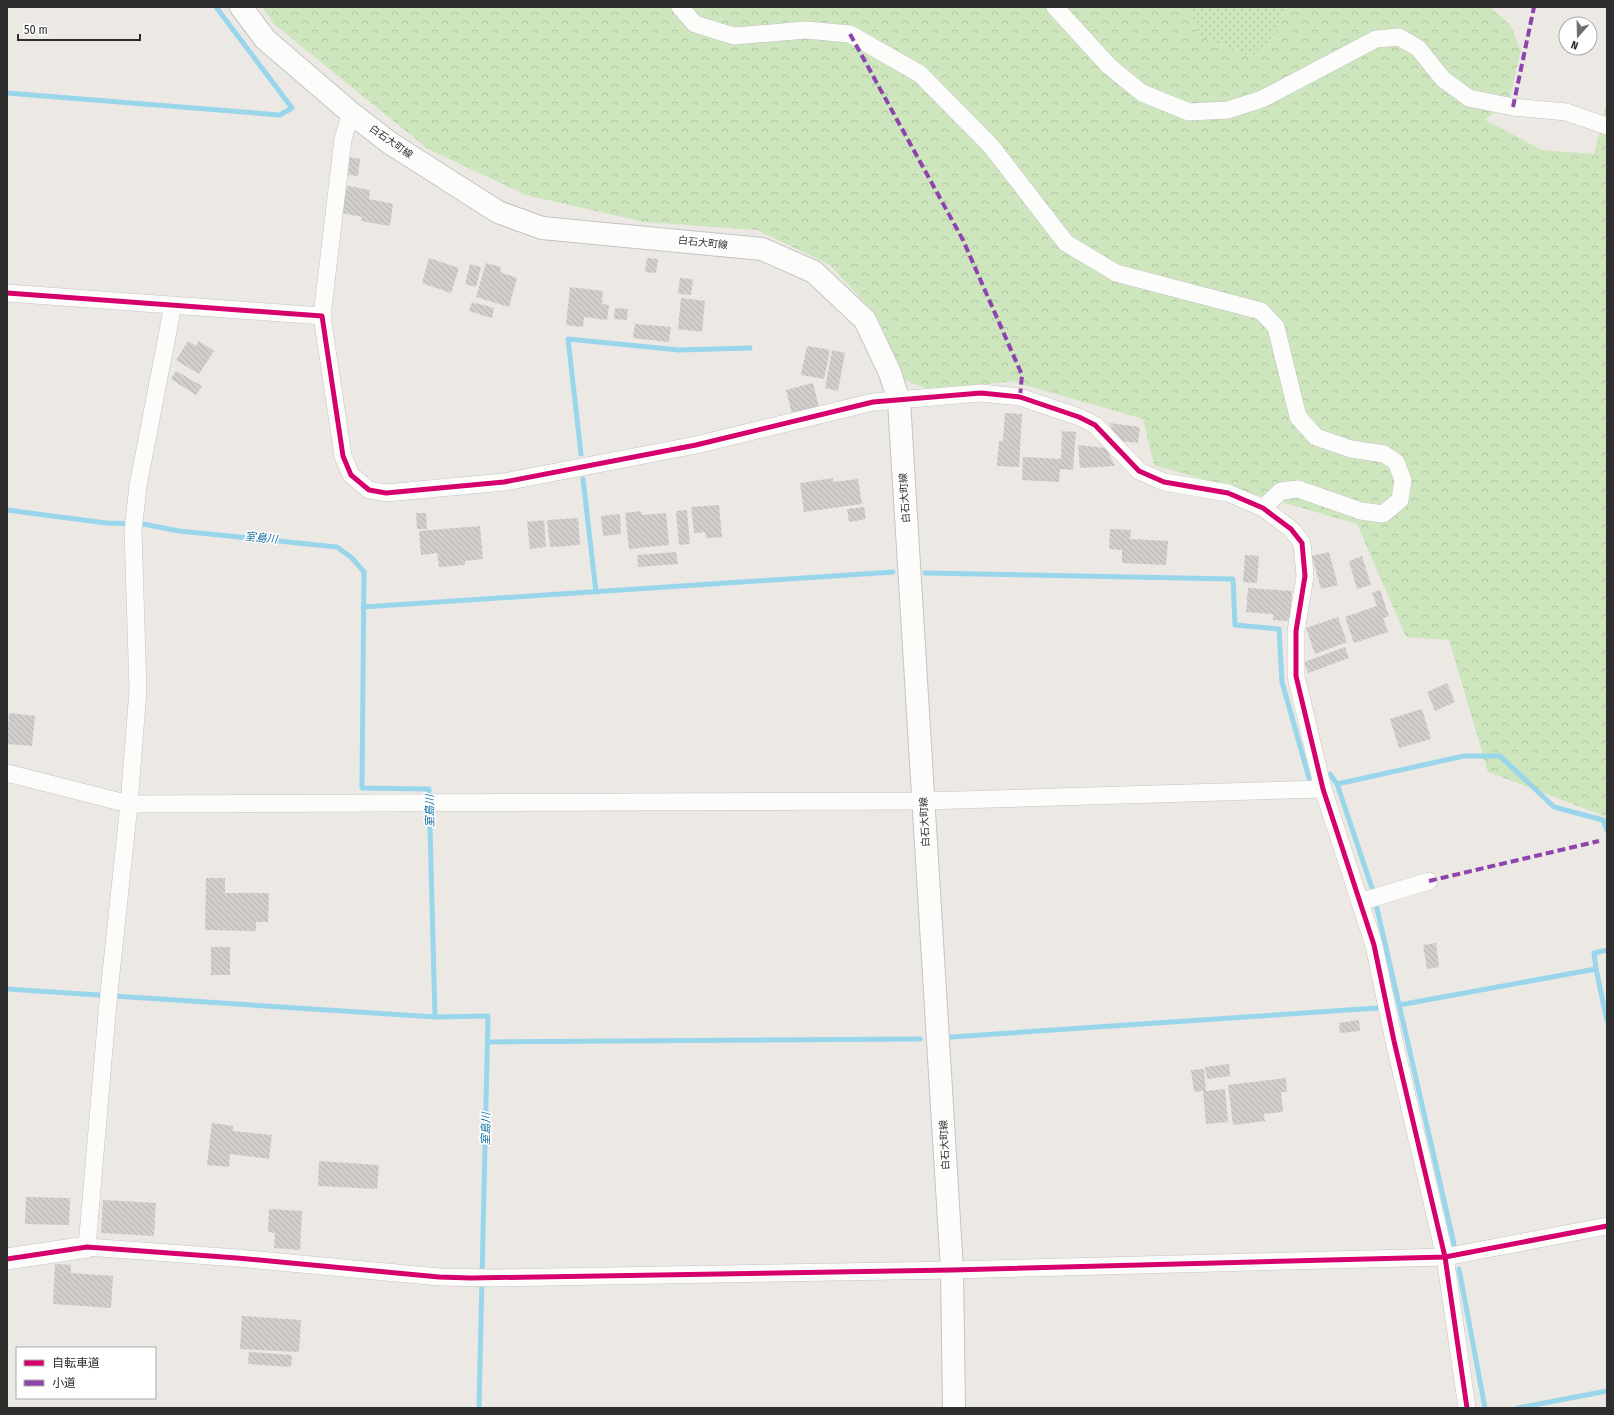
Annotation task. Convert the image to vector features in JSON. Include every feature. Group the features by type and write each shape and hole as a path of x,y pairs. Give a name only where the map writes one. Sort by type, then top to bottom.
{"main road":[{"name":"白石大町線","path":"241,7 265,39 351,113 390,143 498,212 542,228 762,249 814,272 865,320 890,373 899,401 952,1270 954,1408"}],"street":[{"path":"680,7 694,24 734,36 806,30 850,34 920,74 991,146 1066,243 1116,273 1261,311 1276,327 1298,417 1316,437 1351,449 1384,454 1396,462 1403,480 1400,500 1383,514 1361,512 1298,489 1281,491 1263,508"},
{"path":"1055,7 1108,66 1142,93 1189,112 1228,110 1262,99 1376,39 1399,37 1418,48 1443,79 1469,98 1513,107 1566,112 1607,126"},
{"path":"351,113 343,139 322,316 343,456 351,475 369,490 386,493 504,482 696,445 873,402 981,393 1020,397 1079,417 1095,426 1139,471 1164,482 1228,493 1263,508 1291,529 1302,543 1305,576 1296,632 1296,676 1323,789 1370,898 1374,945 1394,1041 1445,1257 1467,1408"},
{"path":"7,293 322,316"},
{"path":"87,1247 109,995 129,804 138,690 133,532 138,486 173,305"},
{"path":"7,773 129,804 924,801 1323,789"},
{"path":"1370,898 1429,881"},
{"path":"7,1259 87,1247 237,1258 439,1277 471,1278 952,1270 1445,1257 1607,1226"}],"green space":[{"path":"262,7 1190,7 1198,36 1252,56 1273,38 1285,7 1490,7 1510,25 1521,51 1509,100 1485,120 1542,150 1594,154 1607,102 1607,817 1488,772 1449,640 1406,637 1357,524 1154,465 1143,419 1011,381 935,392 905,380 877,316 830,265 757,230 644,222 526,195 428,149 274,24"},
{"path":"1190,7 1285,7 1273,38 1252,56 1198,36"}],"building":[{"path":"348,157 360,159 358,176 345,174"},
{"path":"347,186 370,190 369,199 393,204 390,226 361,221 362,217 342,213"},
{"path":"429,258 459,268 451,293 422,283"},
{"path":"647,258 658,259 656,273 645,272"},
{"path":"486,263 501,267 500,272 517,278 509,307 476,297"},
{"path":"470,264 481,267 476,287 465,284"},
{"path":"680,278 693,279 691,295 678,294"},
{"path":"570,287 603,291 602,304 609,305 607,320 584,317 583,327 566,325"},
{"path":"681,298 705,301 702,332 678,329"},
{"path":"472,302 494,308 492,318 469,311"},
{"path":"615,308 628,309 627,320 614,319"},
{"path":"635,324 671,327 669,342 633,338"},
{"path":"188,341 196,346 199,341 214,351 199,374 176,360"},
{"path":"807,346 830,350 824,379 801,375"},
{"path":"832,350 845,353 838,391 825,388"},
{"path":"176,371 202,386 196,395 171,379"},
{"path":"813,383 819,407 792,414 786,390"},
{"path":"1005,413 1022,414 1019,467 997,466 999,441 1003,441"},
{"path":"1109,423 1140,427 1138,443 1119,441"},
{"path":"1062,431 1076,432 1073,470 1060,469 1059,482 1022,480 1023,457 1061,459"},
{"path":"1078,445 1106,448 1115,466 1080,468"},
{"path":"833,478 833,482 858,479 862,504 804,512 800,483"},
{"path":"719,505 722,537 706,538 705,532 694,533 691,507"},
{"path":"864,507 866,519 849,522 847,509"},
{"path":"687,510 690,544 679,545 676,511"},
{"path":"641,511 642,515 666,513 669,545 629,549 625,513"},
{"path":"416,513 426,513 427,529 417,529"},
{"path":"620,514 621,534 603,536 601,516"},
{"path":"578,518 580,545 550,547 547,520"},
{"path":"544,520 546,547 530,549 527,522"},
{"path":"480,526 483,559 465,561 465,565 439,567 437,553 421,555 419,531"},
{"path":"1110,529 1131,530 1130,539 1168,541 1166,565 1122,563 1122,550 1109,549"},
{"path":"676,552 678,564 638,567 637,555"},
{"path":"1329,552 1338,585 1321,589 1312,556"},
{"path":"1245,555 1259,556 1257,583 1243,582"},
{"path":"1362,556 1371,585 1357,589 1349,561"},
{"path":"1248,588 1292,591 1290,621 1273,620 1273,614 1246,612"},
{"path":"1380,590 1389,616 1383,618 1388,632 1354,643 1345,617 1377,606 1372,593"},
{"path":"1338,617 1347,642 1315,654 1306,628"},
{"path":"1345,647 1349,658 1308,673 1304,662"},
{"path":"1447,683 1455,702 1435,711 1427,692"},
{"path":"1422,709 1431,739 1399,748 1390,719"},
{"path":"9,713 35,716 32,746 7,744"},
{"path":"206,878 225,878 225,893 269,893 268,922 256,922 256,931 205,930"},
{"path":"1436,943 1439,967 1427,969 1423,945"},
{"path":"211,947 230,947 230,975 211,975"},
{"path":"1359,1020 1360,1031 1340,1033 1339,1023"},
{"path":"1229,1064 1230,1076 1207,1079 1205,1067"},
{"path":"1204,1069 1206,1091 1225,1089 1228,1122 1206,1124 1203,1091 1194,1092 1191,1070"},
{"path":"1286,1078 1287,1092 1281,1092 1283,1112 1264,1114 1265,1121 1233,1125 1228,1085"},
{"path":"212,1123 233,1126 233,1131 272,1135 269,1159 230,1154 229,1167 207,1165"},
{"path":"319,1161 379,1165 377,1189 318,1186"},
{"path":"26,1197 70,1198 69,1225 25,1224"},
{"path":"103,1200 156,1203 154,1236 101,1233"},
{"path":"269,1209 302,1211 300,1250 274,1248 275,1233 268,1232"},
{"path":"55,1264 71,1265 71,1273 113,1276 111,1308 53,1304"},
{"path":"242,1316 301,1320 299,1352 240,1349"},
{"path":"249,1352 292,1355 291,1367 248,1364"}],"waterway":[{"path":"7,93 280,115 292,108 216,7"},
{"path":"581,454 568,339 679,350 750,348"},
{"path":"583,479 596,592"},
{"name":"室島川","path":"7,510 106,523 143,524 179,531 337,547 352,558 364,572 362,788 429,789 435,1017 488,1016 479,1408"},
{"path":"363,607 893,572"},
{"path":"925,573 1233,579 1235,625 1279,629 1282,682 1309,778"},
{"path":"1337,784 1464,756 1500,756 1554,807 1603,820 1607,830"},
{"path":"1330,774 1337,784 1373,891 1454,1244"},
{"path":"1596,969 1594,953 1607,950"},
{"path":"1399,1005 1596,969 1607,1021"},
{"path":"7,989 435,1017"},
{"path":"951,1037 1377,1008"},
{"path":"488,1042 920,1039"},
{"path":"1459,1269 1485,1408"},
{"path":"1518,1408 1607,1391"}],"marked path":[{"path":"1513,107 1534,7"},
{"path":"850,34 963,240 1022,375 1020,397"},
{"path":"1429,881 1599,841"}],"cycle path":[{"path":"7,293 322,316 343,456 351,475 369,490 386,493 504,482 696,445 873,402 981,393 1020,397 1079,417 1095,425 1139,471 1164,482 1228,493 1263,508 1291,529 1302,543 1305,576 1296,631 1296,676 1323,789 1374,945 1394,1041 1445,1257 1467,1408"},
{"path":"7,1259 87,1247 237,1258 439,1277 471,1278 952,1270 1445,1257 1607,1226"}]}
